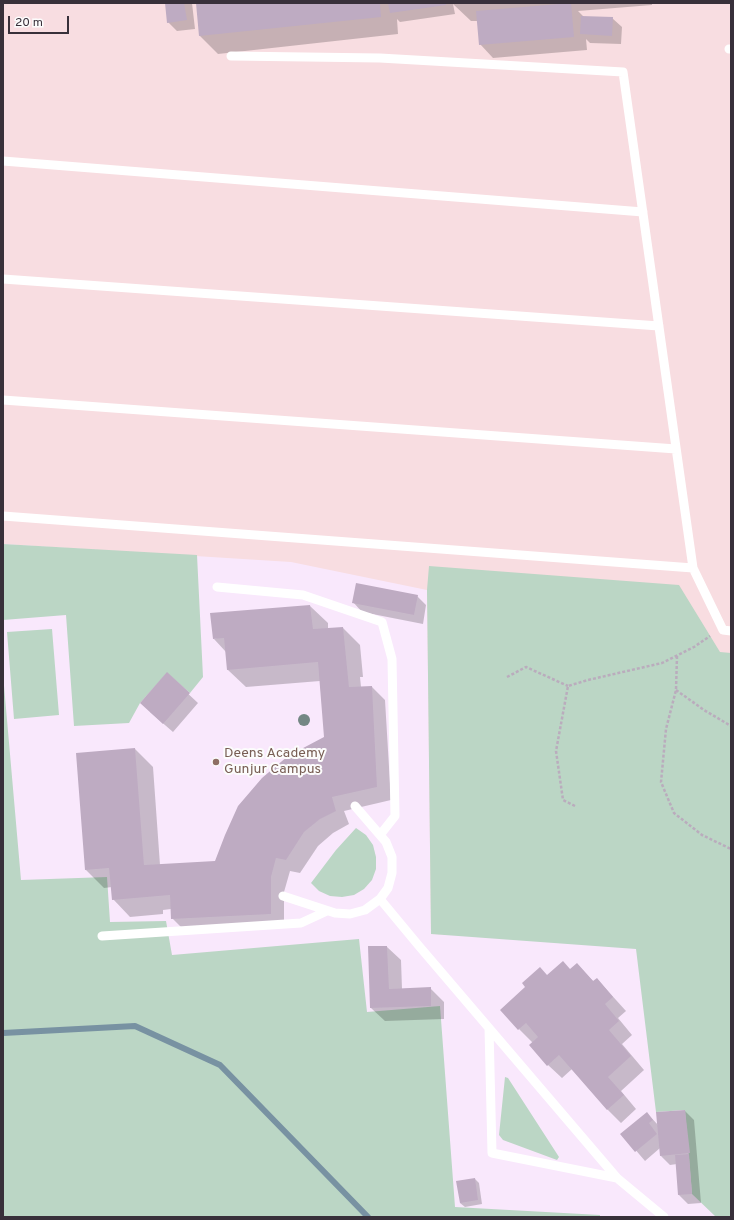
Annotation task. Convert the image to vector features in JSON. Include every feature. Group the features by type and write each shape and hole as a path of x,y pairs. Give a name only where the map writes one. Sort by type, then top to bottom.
{"lane":[{"path":"231,56 380,58 623,72 693,568 727,629"},
{"path":"3,161 643,212"},
{"path":"3,279 659,326"},
{"path":"3,400 676,449"},
{"path":"3,516 693,568"},
{"path":"217,587 303,595 382,622 392,659 395,816 380,834"},
{"path":"283,896 335,913 350,914 365,910 380,899 388,888 392,873 392,857 386,842 355,806"},
{"path":"380,899 617,1178 664,1217"},
{"path":"102,936 301,923 328,911"},
{"path":"489,1028 492,1153 617,1178"}],"path":[{"path":"507,677 526,668 568,686 662,663 727,629"},
{"path":"677,656 676,690 666,729 661,782 674,813 702,835 731,848"},
{"path":"568,686 556,751 563,800 575,806"},
{"path":"676,690 704,710 731,726"}],"shaded area":[{"path":"3,3 731,3 731,944 431,934 427,590 291,562 3,544"}],"green space":[{"path":"3,544 197,555 203,677 190,693 167,673 140,703 129,723 74,726 66,615 3,620"},
{"path":"429,566 679,585 720,652 731,653 731,1217 716,1217 692,1194 685,1110 656,1112 636,949 431,934 427,590"},
{"path":"52,629 59,715 14,719 7,632"},
{"path":"3,674 21,880 107,877 110,922 166,921 172,955 359,939 367,1012 440,1006 455,1207 600,1215 600,1217 3,1217"},
{"path":"356,828 366,835 373,845 376,857 376,869 372,880 364,889 354,895 342,897 330,896 319,891 311,883 336,850"},
{"path":"505,1077 508,1078 559,1157 557,1160 503,1140 499,1135"}],"building":[{"path":"165,3 184,3 187,20 167,23"},
{"path":"196,3 380,3 381,17 199,36"},
{"path":"388,3 446,3 446,5 390,13"},
{"path":"571,3 574,37 479,45 476,11"},
{"path":"581,16 613,17 612,36 580,34"},
{"path":"356,583 418,595 414,615 352,603"},
{"path":"310,605 313,629 343,627 349,687 372,686 377,787 332,797 336,811 320,819 304,832 286,860 276,858 271,877 271,914 171,919 170,895 112,900 109,868 85,870 76,753 135,748 144,865 215,861 238,806 262,778 288,756 324,737 318,662 227,670 224,638 213,639 210,613"},
{"path":"167,672 190,693 163,724 140,703"},
{"path":"368,946 387,946 389,989 431,987 431,1006 370,1008"},
{"path":"563,961 570,969 577,963 593,981 597,978 613,997 605,1004 619,1021 609,1030 631,1056 608,1077 624,1095 607,1110 559,1055 547,1066 529,1045 538,1037 526,1023 518,1030 500,1010 525,987 522,983 540,967 547,975"},
{"path":"685,1110 690,1153 660,1156 656,1112"},
{"path":"647,1112 653,1120 649,1123 657,1134 635,1152 620,1134"},
{"path":"689,1154 692,1194 678,1195 675,1155"},
{"path":"475,1178 478,1200 460,1203 456,1181"}],"waterway":[{"path":"3,1033 135,1026 220,1065 368,1217"}],"place":[{"name":"Deens Academy Gunjur Campus","path":"216,762"}]}
